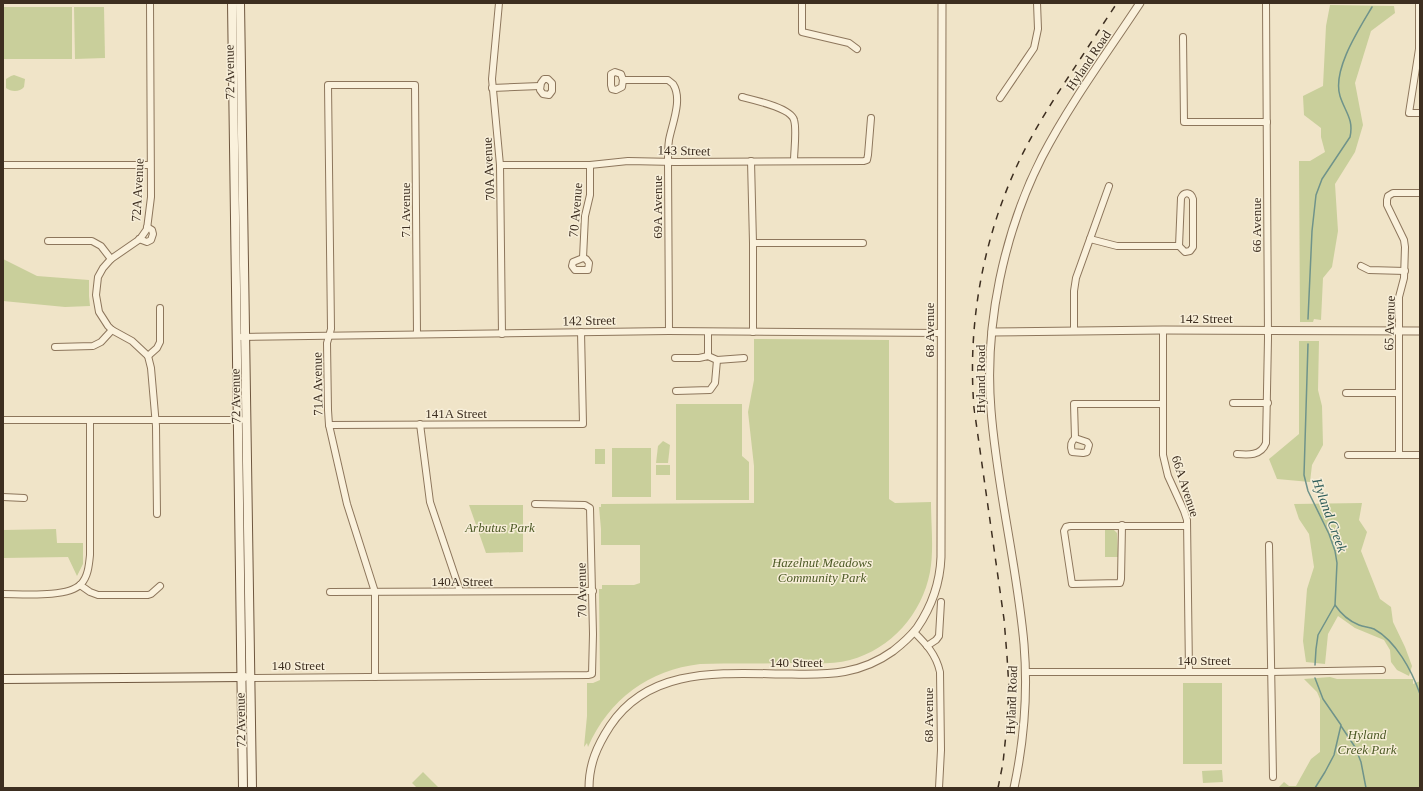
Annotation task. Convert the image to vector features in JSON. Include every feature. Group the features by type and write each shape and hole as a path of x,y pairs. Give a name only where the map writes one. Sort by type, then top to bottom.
{"main road":[{"name":"72 Avenue","path":"232,3 243,788"},
{"name":"72 Avenue","path":"240,3 252,788"},
{"name":"140 Street","path":"3,679 251,678"}],"street":[{"name":"72A Avenue","path":"148,356 132,341 112,330 101,316 97,305 96,295 98,277 103,268 111,259 139,239 147,227 151,198 150,3"},
{"name":"70A Avenue","path":"499,3 492,88 500,165 502,334"},
{"path":"802,3 802,32 849,43 857,49"},
{"name":"68 Avenue","path":"940,788 940,676 936,660 928,646 914,632 931,604 940,570 942,3"},
{"path":"1000,98 1034,48 1038,29 1037,3"},
{"name":"Hyland Road","path":"1014,788 1023,733 1025,672 1021,625 992,418 989,377 992,332 999,284 1008,244 1023,199 1035,172 1060,124 1140,3"},
{"name":"66 Avenue","path":"1237,454 1251,455 1259,452 1266,446 1268,403 1268,331 1266,3"},
{"path":"1419,3 1419,48 1409,113 1420,113"},
{"path":"1183,37 1184,122 1267,122"},
{"name":"69A Avenue","path":"623,80 665,80 673,84 676,90 676,112 669,139 668,162 669,331"},
{"name":"71 Avenue","path":"328,85 415,85 417,334"},
{"name":"71A Avenue","path":"328,85 331,329 327,343 329,426 347,504 375,592 375,677"},
{"path":"492,88 540,86"},
{"path":"742,97 783,110 792,116 794,123 794,161"},
{"name":"143 Street","path":"500,165 590,165 628,161 867,160 871,118"},
{"path":"751,161 753,332"},
{"path":"3,166 150,165"},
{"name":"70 Avenue","path":"584,258 585,216 590,195 590,165"},
{"path":"1074,331 1075,284 1080,264 1109,186"},
{"path":"1090,239 1117,246 1179,246 1182,250 1187,252 1192,250 1193,199 1191,195 1187,193 1183,194 1181,198 1179,246"},
{"name":"65 Avenue","path":"1399,455 1398,297 1404,282 1405,244 1387,205 1387,200 1388,196 1393,193 1420,193"},
{"path":"139,239 147,242 151,240 153,234 152,230 147,227"},
{"path":"48,241 92,241 101,246 111,259"},
{"path":"753,243 863,243"},
{"path":"1361,266 1369,270 1405,271"},
{"path":"157,514 155,420 151,368 148,356 157,348 160,342 160,308"},
{"path":"56,347 93,346 101,342 112,330"},
{"name":"142 Street","path":"992,332 1163,330 1420,331"},
{"name":"66A Avenue","path":"1163,330 1163,455 1168,476 1186,515 1189,672"},
{"name":"142 Street","path":"236,337 669,331 941,333"},
{"name":"141A Street","path":"329,426 420,424 582,424 582,332"},
{"path":"708,332 708,356"},
{"path":"676,358 700,358 708,356 717,360 744,358"},
{"path":"676,390 710,390 715,383 717,360"},
{"path":"1346,393 1399,393"},
{"path":"1233,403 1268,403"},
{"path":"1075,438 1074,404 1163,404"},
{"path":"3,420 247,420"},
{"path":"3,594 60,593 72,591 80,585 87,573 90,555 90,420"},
{"path":"420,424 430,502 460,591"},
{"path":"1348,455 1420,455"},
{"path":"3,497 24,498"},
{"name":"70 Avenue","path":"535,504 589,506 591,511 593,592 592,674"},
{"path":"1122,525 1120,583 1072,584 1064,531 1066,527 1122,525 1187,526"},
{"path":"1269,545 1273,777"},
{"path":"80,585 90,592 101,595 148,595 160,586"},
{"name":"140A Street","path":"330,592 593,592"},
{"path":"928,646 940,636 941,602"},
{"name":"140 Street","path":"589,788 589,778 594,754 601,739 614,720 633,701 645,692 668,682 693,676 813,674 848,671 865,666 883,657 914,632"},
{"name":"140 Street","path":"1025,672 1271,672 1382,670"},
{"name":"140 Street","path":"251,678 592,674"}],"green space":[{"path":"1330,5 1394,6 1395,13 1371,31 1355,83 1363,125 1355,152 1335,184 1338,231 1332,267 1323,278 1321,320 1314,319 1313,322 1300,322 1299,161 1310,161 1325,152 1321,137 1321,128 1304,115 1303,96 1323,86 1326,26"},
{"path":"3,7 72,7 72,59 3,59"},
{"path":"74,7 104,7 105,58 75,59"},
{"path":"14,75 25,79 24,87 18,91 13,91 6,88 6,79"},
{"path":"3,259 37,276 89,280 90,306 65,307 3,301"},
{"name":"Hazelnut Meadows Community Park","path":"754,339 889,340 889,499 895,503 931,502 932,555 930,572 920,602 902,628 879,648 865,655 843,662 700,664 681,667 664,673 648,680 619,701 607,715 588,747 587,743 584,747 587,716 587,683 593,683 600,680 599,589 602,589 602,585 634,585 640,583 640,545 601,545 599,507 601,507 601,504 754,503 754,466 748,412 754,380"},
{"path":"1299,341 1319,341 1318,390 1322,406 1323,445 1312,465 1310,482 1277,479 1269,459 1299,434"},
{"path":"676,404 742,404 742,456 749,462 749,500 676,500"},
{"path":"663,441 670,445 668,463 656,463 658,446"},
{"path":"612,448 651,448 651,497 612,497"},
{"path":"595,449 605,449 605,464 595,464"},
{"path":"656,465 670,465 670,475 656,475"},
{"path":"1362,503 1359,520 1367,532 1361,551 1380,599 1391,607 1393,622 1412,666 1409,676 1397,670 1391,662 1390,650 1384,640 1355,628 1338,616 1328,634 1325,664 1306,662 1303,641 1307,589 1314,567 1309,534 1299,519 1294,504"},
{"name":"Arbutus Park","path":"469,505 523,505 523,552 486,553"},
{"path":"56,529 57,543 83,543 83,564 77,576 68,557 3,558 3,530"},
{"path":"1105,529 1113,529 1117,533 1118,557 1105,557"},
{"name":"Hyland Creek Park","path":"1330,677 1337,679 1413,679 1413,684 1420,681 1420,788 1278,788 1284,782 1289,786 1296,786 1311,759 1320,752 1320,699 1317,692 1304,679"},
{"path":"1183,683 1222,683 1222,764 1183,764"},
{"path":"1222,770 1223,782 1203,783 1202,771"},
{"path":"423,772 439,788 417,788 412,783"}],"waterway":[{"name":"Hyland Creek","path":"1308,319 1312,231 1316,195 1322,179 1350,137 1351,131 1350,120 1340,96 1340,74 1348,50 1372,7"},
{"name":"Hyland Creek","path":"1308,344 1304,475 1308,491 1329,534 1335,551 1337,563 1335,605 1318,635 1315,665"},
{"path":"1335,605 1349,619 1359,625 1374,629 1389,641 1408,666 1420,694"},
{"name":"Hyland Creek","path":"1315,678 1323,699 1341,725 1334,755 1315,788"},
{"path":"1341,726 1355,747 1361,762 1366,788"}],"railway":[{"path":"998,788 1003,763 1009,689 1004,619 974,408 972,375 976,310 988,246 997,215 1022,155 1050,105 1117,3"}]}
